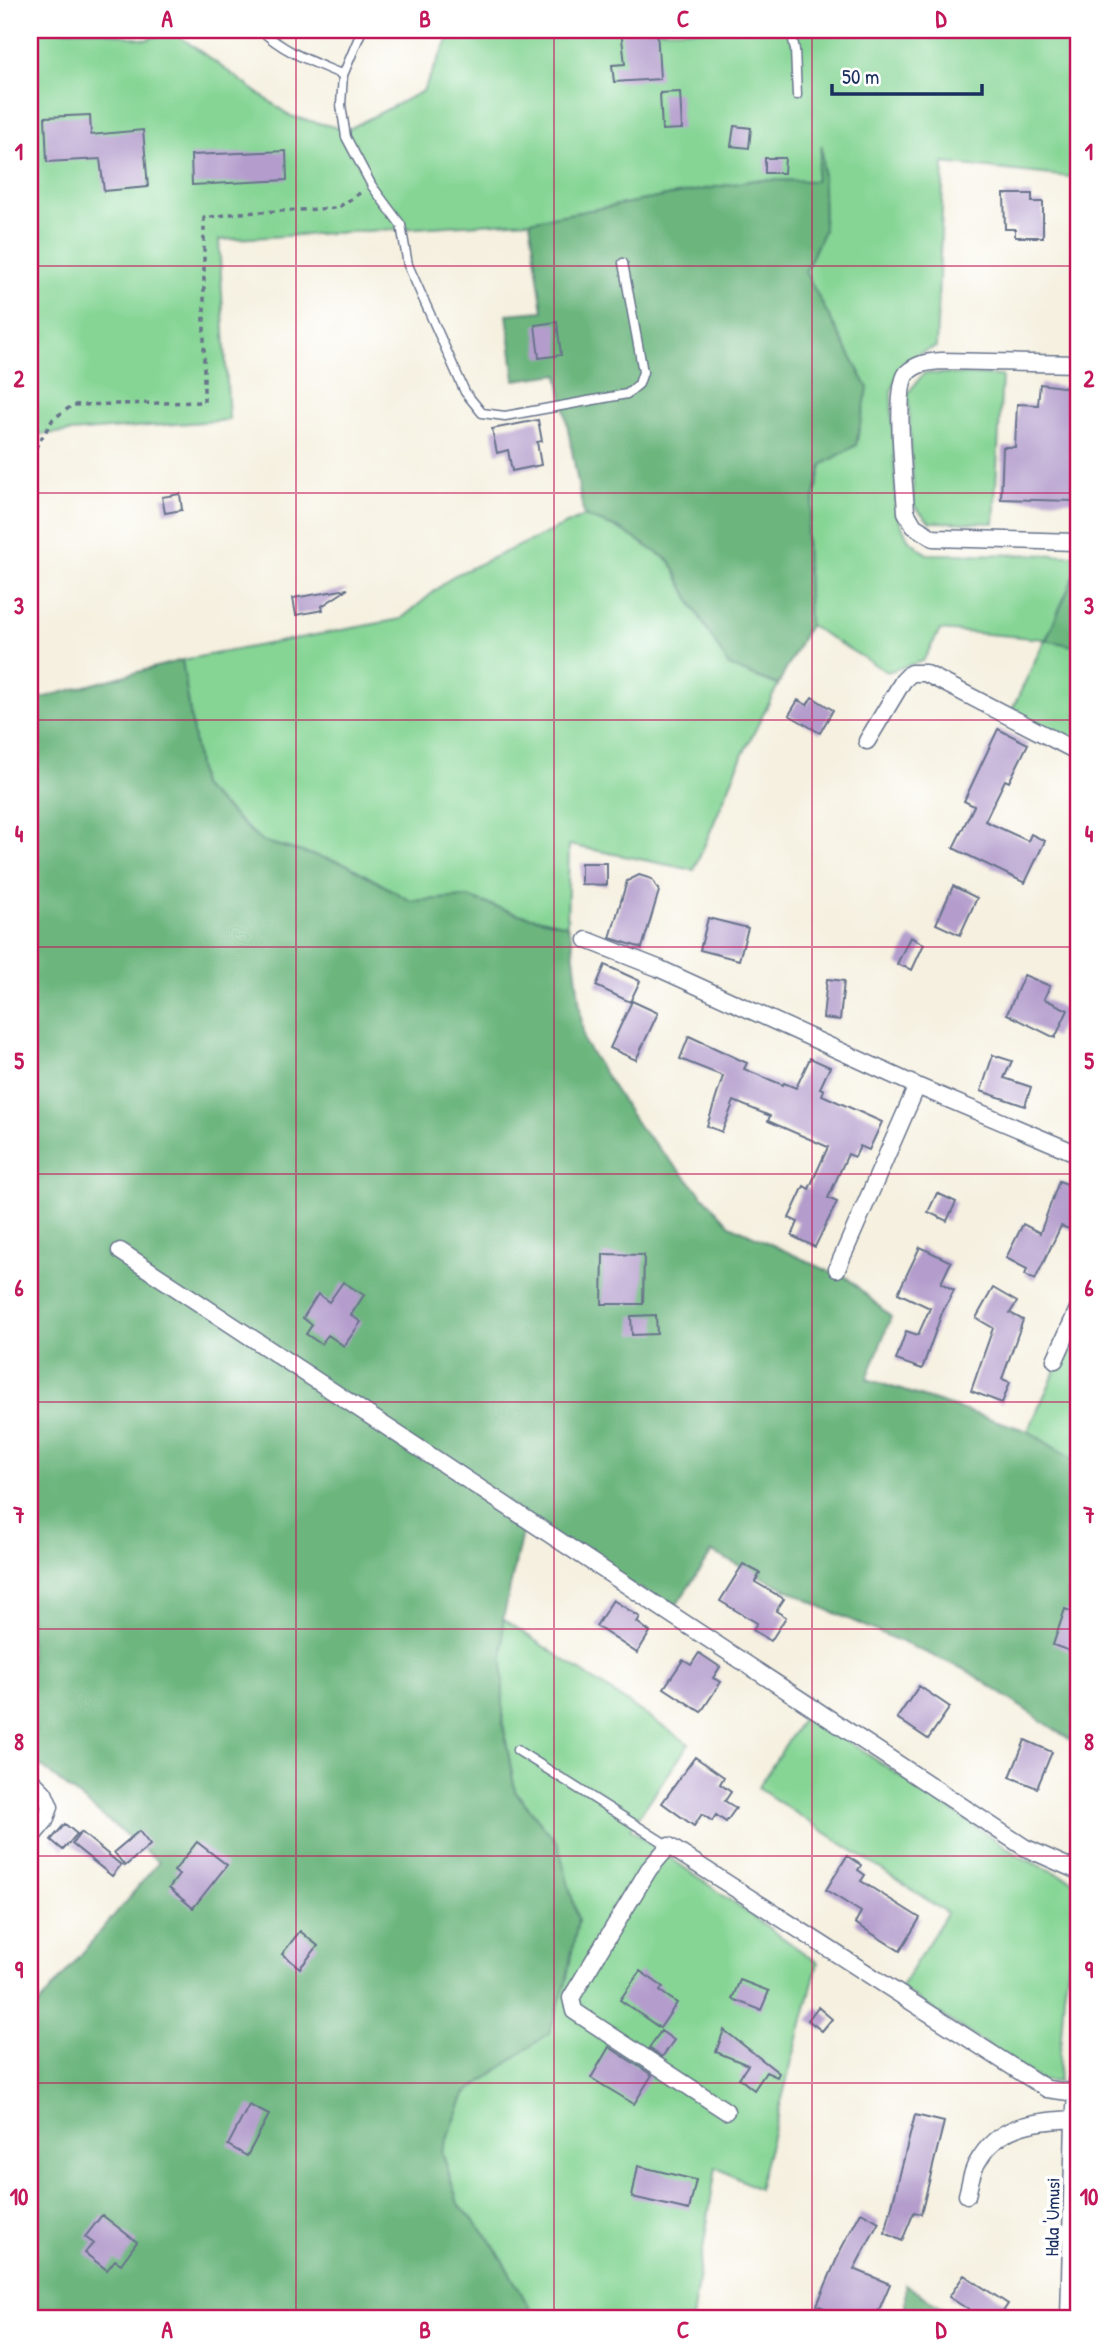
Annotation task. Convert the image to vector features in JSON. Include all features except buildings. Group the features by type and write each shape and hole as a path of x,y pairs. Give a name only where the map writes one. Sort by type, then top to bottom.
{"street":[{"path":"1076,542 933,538 914,526 906,512 899,395 905,375 922,363 942,360 1078,364"},
{"path":"867,741 903,681 911,673 925,673 1078,752"},
{"path":"587,940 658,968 917,1086 1078,1154"},
{"path":"837,1269 917,1086"},
{"path":"120,1251 1024,1847 1078,1871"},
{"path":"1055,1360 1078,1309"},
{"path":"30,1779 44,1793 50,1807 45,1821 30,1839"},
{"path":"726,2111 574,2011 571,1998 649,1869 669,1846 1047,2089 1076,2093"},
{"name":"Hala 'Umusi","path":"1069,2319 1074,2119 1078,2073"},
{"path":"967,2195 976,2163 998,2137 1018,2125 1074,2119"}],"lane":[{"path":"261,30 273,42 296,55 343,75"},
{"path":"362,30 343,75 341,105 346,137 372,186 401,225 408,265 465,392 482,413 505,416 627,394 639,384 643,372 623,263"},
{"path":"791,30 795,50 797,95"},
{"path":"517,1749 669,1846"}],"path":[{"path":"30,457 53,419 73,405 204,402 204,218 238,213 337,208 372,186"}],"green space":[{"path":"30,30 95,30 146,40 172,31 290,116 347,130 423,91 453,30 1078,30 1078,178 944,163 936,347 903,364 891,392 897,515 908,539 927,554 1078,555 1078,567 1046,639 1078,647 1078,746 1011,712 1045,639 940,630 923,661 887,672 809,625 806,534 822,465 856,445 833,326 805,272 824,230 822,149 815,181 755,180 530,221 219,240 229,420 30,435"},
{"path":"822,145 824,230 805,272 868,388 856,445 822,465 806,534 809,625 778,685 729,666 670,561 620,529 584,516 558,374 515,380 507,314 543,311 530,221 755,180 815,181"},
{"path":"924,373 1002,376 994,523 930,522 914,506 908,393"},
{"path":"584,516 620,529 670,561 729,666 778,685 742,756 694,870 569,845 567,925 518,914 467,897 411,901 346,864 262,841 201,786 182,660 401,619 453,576"},
{"path":"1078,567 1078,647 1046,640"},
{"path":"182,660 201,786 261,841 346,864 411,901 467,897 518,914 567,925 572,939 584,1042 639,1127 730,1225 846,1277 891,1317 867,1379 1028,1431 1078,1463 1078,1745 966,1670 830,1611 712,1552 675,1607 523,1528 503,1619 503,1724 515,1791 558,1844 578,1920 566,1983 549,2033 465,2094 442,2152 458,2203 490,2239 536,2319 30,2319 30,2015 159,1862 30,1757 30,701"},
{"path":"1078,1322 1078,1463 1028,1431"},
{"path":"503,1619 689,1744 630,1829 818,1963 758,2189 716,2167 692,2319 536,2319 490,2239 458,2203 442,2152 465,2094 502,2065 558,1844 515,1791 503,1724"},
{"path":"806,1713 1023,1858 1078,1883 1078,1907 1064,1993 1058,2082 1042,2081 900,1988 947,1913 758,1788"},
{"path":"905,2284 958,2319 905,2319"}]}
